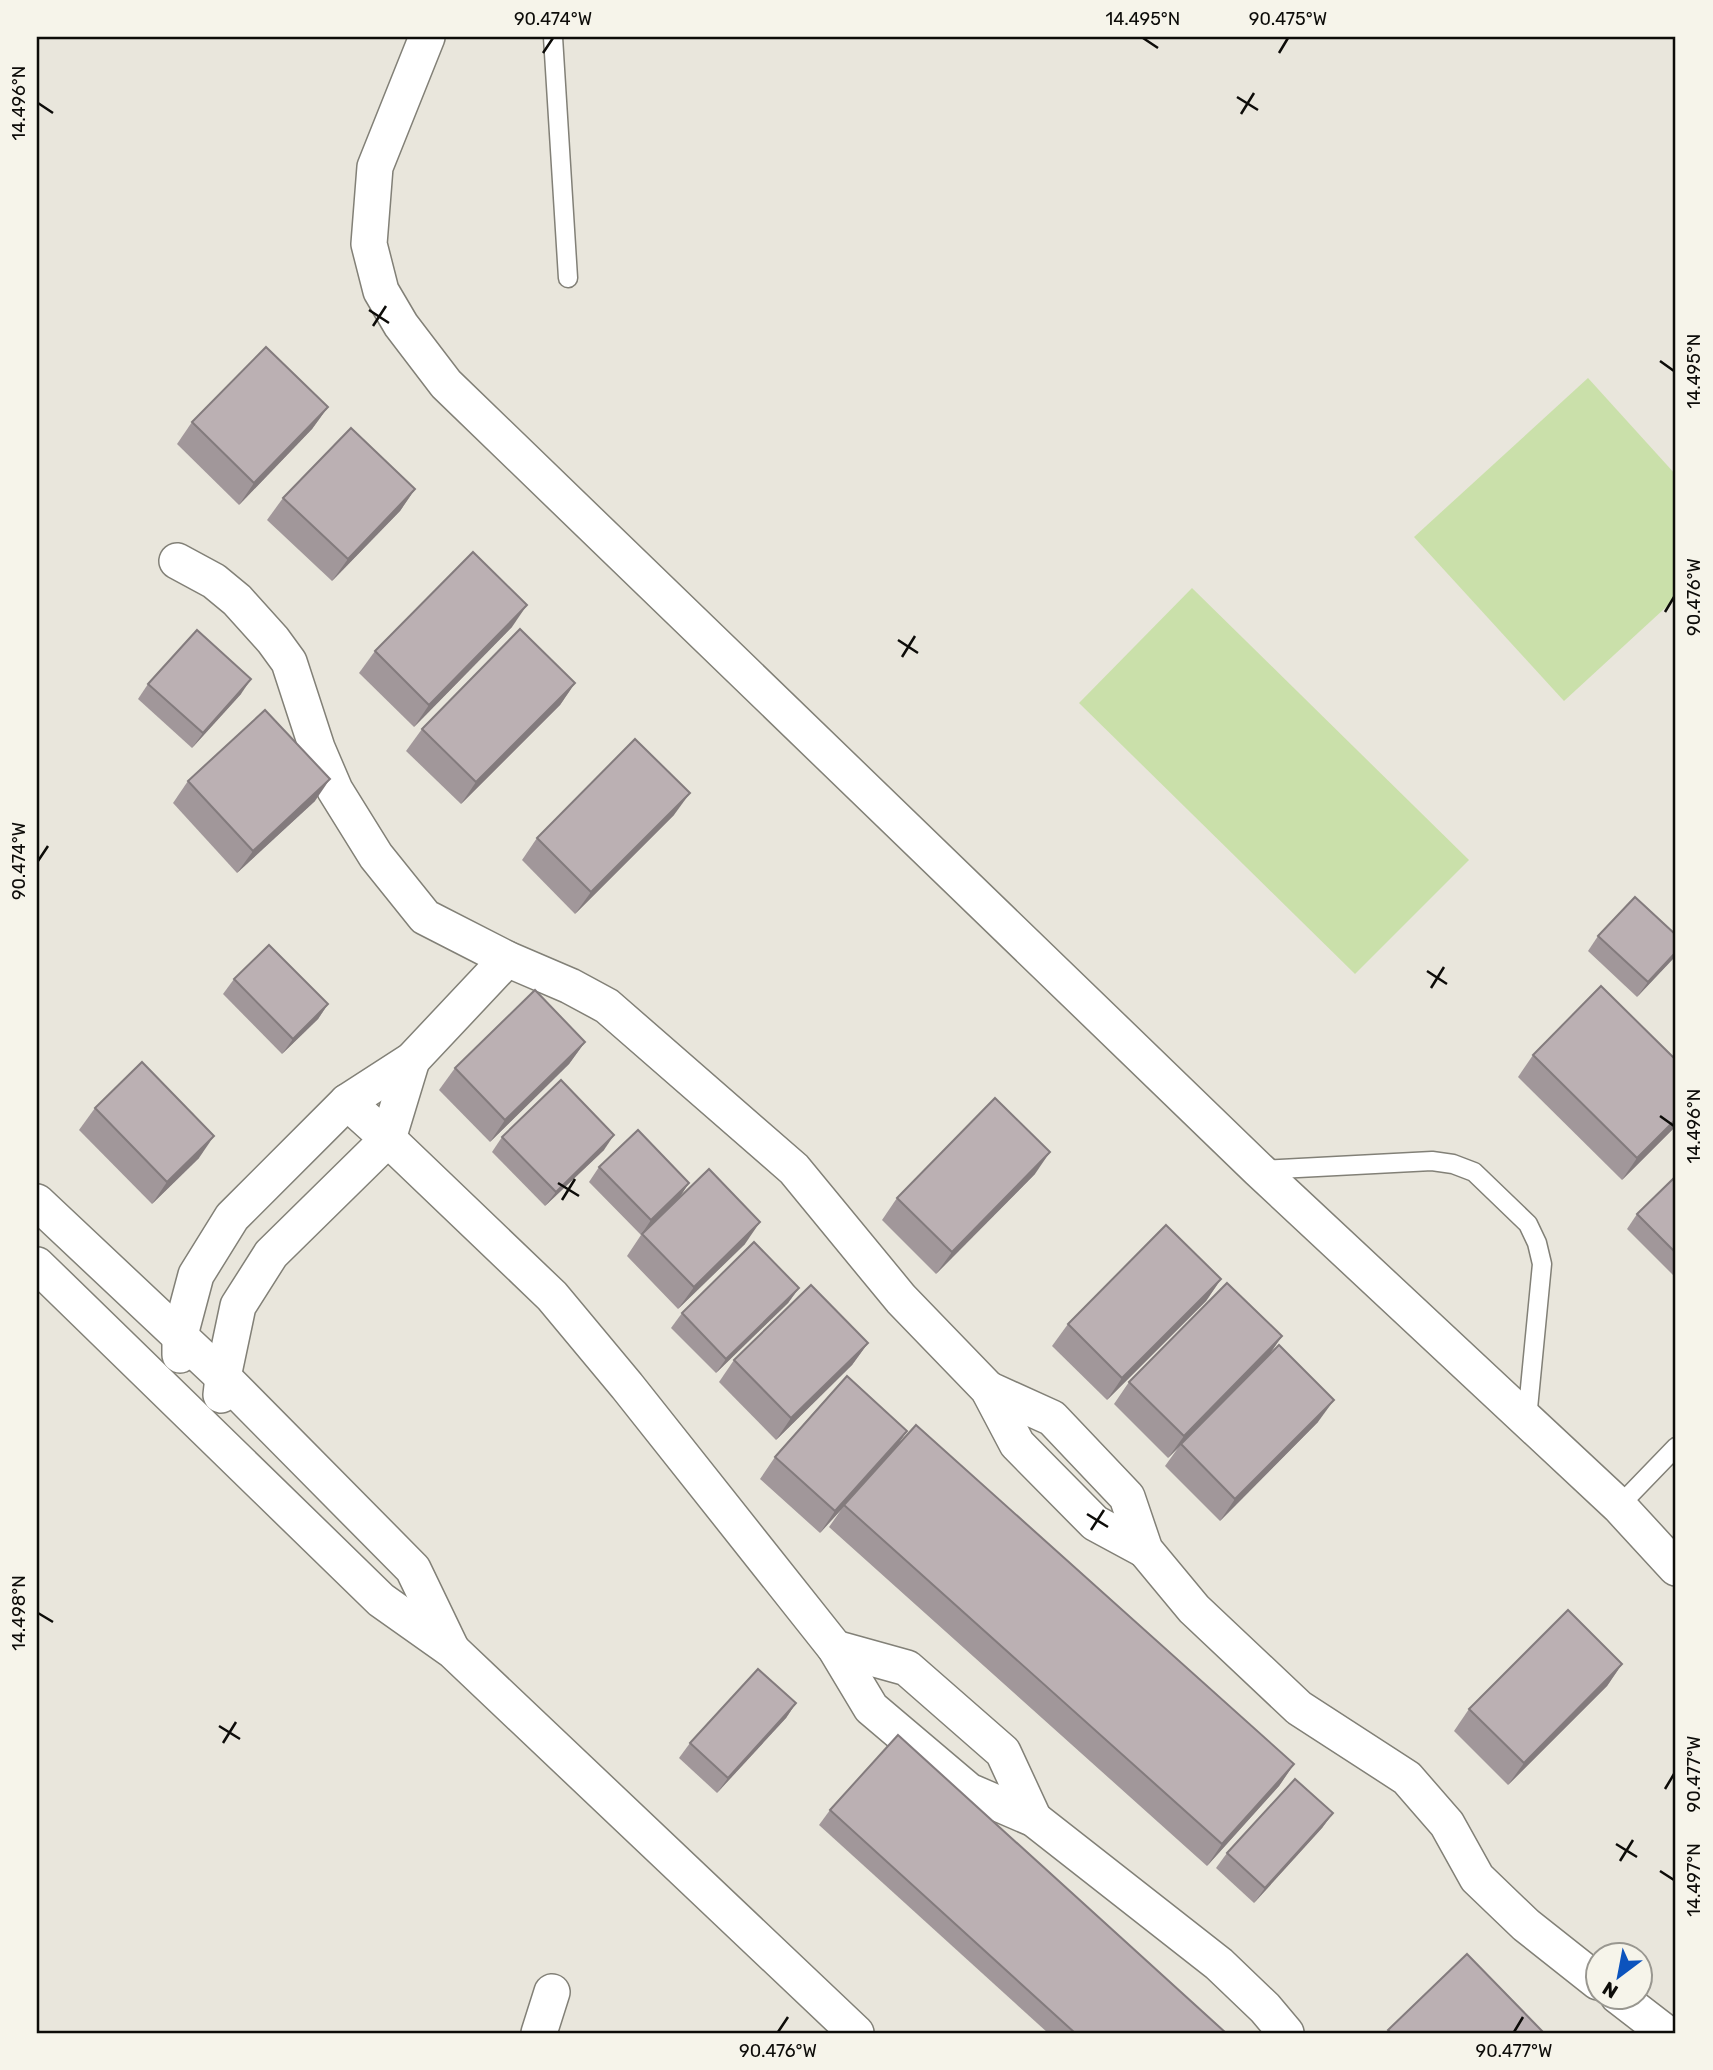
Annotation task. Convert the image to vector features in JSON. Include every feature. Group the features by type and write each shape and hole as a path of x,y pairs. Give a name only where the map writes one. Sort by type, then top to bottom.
{"street":[{"path":"427,37 374,167 369,244 381,291 401,325 446,384 1259,1170 1619,1506 1676,1568"},
{"path":"177,561 214,580 237,600 289,662 317,748 335,790 376,856 425,917 507,960 570,986 607,1006 794,1169 901,1299 988,1389 1052,1418 1127,1497 1145,1549 1194,1609 1299,1708 1407,1778 1447,1824 1477,1878 1526,1925 1584,1971"},
{"path":"181,1406 180,1335 196,1275 232,1217 347,1102 412,1060 507,960"},
{"path":"217,1440 223,1377 239,1306 271,1254 388,1139 412,1060"},
{"path":"347,1102 552,1296 636,1397 835,1648 871,1708 969,1791 1034,1819 1219,1964 1265,2008 1286,2033"},
{"path":"266,1183 304,1221"},
{"path":"37,1202 180,1335 414,1569 453,1651"},
{"path":"37,1265 381,1600 453,1651 856,2033"},
{"path":"835,1648 907,1668 1003,1752 1034,1819"},
{"path":"539,2033 552,1992"},
{"path":"1635,2010 1666,2033"}],"lane":[{"path":"553,37 568,278"},
{"path":"1259,1170 1432,1161 1453,1164 1474,1172 1528,1224 1537,1243 1542,1264 1527,1419"},
{"path":"1619,1506 1676,1447"}],"green space":[{"path":"1588,378 1676,475 1676,598 1564,701 1414,537"},
{"path":"1192,588 1469,860 1355,974 1079,703"}],"building":[{"path":"266,347 328,407 254,483 192,422"},
{"path":"351,428 415,489 348,559 283,498"},
{"path":"473,552 527,605 429,705 375,651"},
{"path":"520,629 575,683 476,782 422,729"},
{"path":"197,630 251,679 203,733 148,684"},
{"path":"265,710 330,779 253,851 188,781"},
{"path":"635,739 690,793 591,892 537,838"},
{"path":"1635,897 1676,935 1676,952 1648,982 1598,936"},
{"path":"269,945 328,1004 293,1039 234,979"},
{"path":"1601,986 1676,1060 1676,1119 1637,1158 1533,1055"},
{"path":"535,990 585,1042 505,1120 455,1068"},
{"path":"142,1062 214,1136 167,1182 95,1108"},
{"path":"561,1080 614,1135 556,1192 502,1137"},
{"path":"995,1098 1050,1152 952,1252 897,1198"},
{"path":"638,1130 689,1183 651,1220 599,1167"},
{"path":"709,1169 760,1222 694,1287 642,1234"},
{"path":"1673,1179 1676,1182 1676,1253 1637,1214"},
{"path":"1166,1225 1221,1279 1122,1378 1068,1324"},
{"path":"754,1242 799,1288 726,1359 682,1313"},
{"path":"1227,1283 1282,1336 1184,1436 1129,1382"},
{"path":"811,1285 868,1343 791,1418 734,1360"},
{"path":"1279,1345 1334,1400 1235,1499 1181,1444"},
{"path":"847,1376 907,1431 835,1511 775,1457"},
{"path":"916,1425 1294,1764 1222,1844 844,1505"},
{"path":"1568,1610 1622,1664 1524,1763 1469,1709"},
{"path":"758,1669 796,1703 728,1778 690,1743"},
{"path":"898,1735 1226,2033 1075,2033 830,1810"},
{"path":"1295,1779 1333,1813 1265,1888 1227,1853"},
{"path":"1467,1954 1544,2033 1391,2033 1388,2030"}]}
